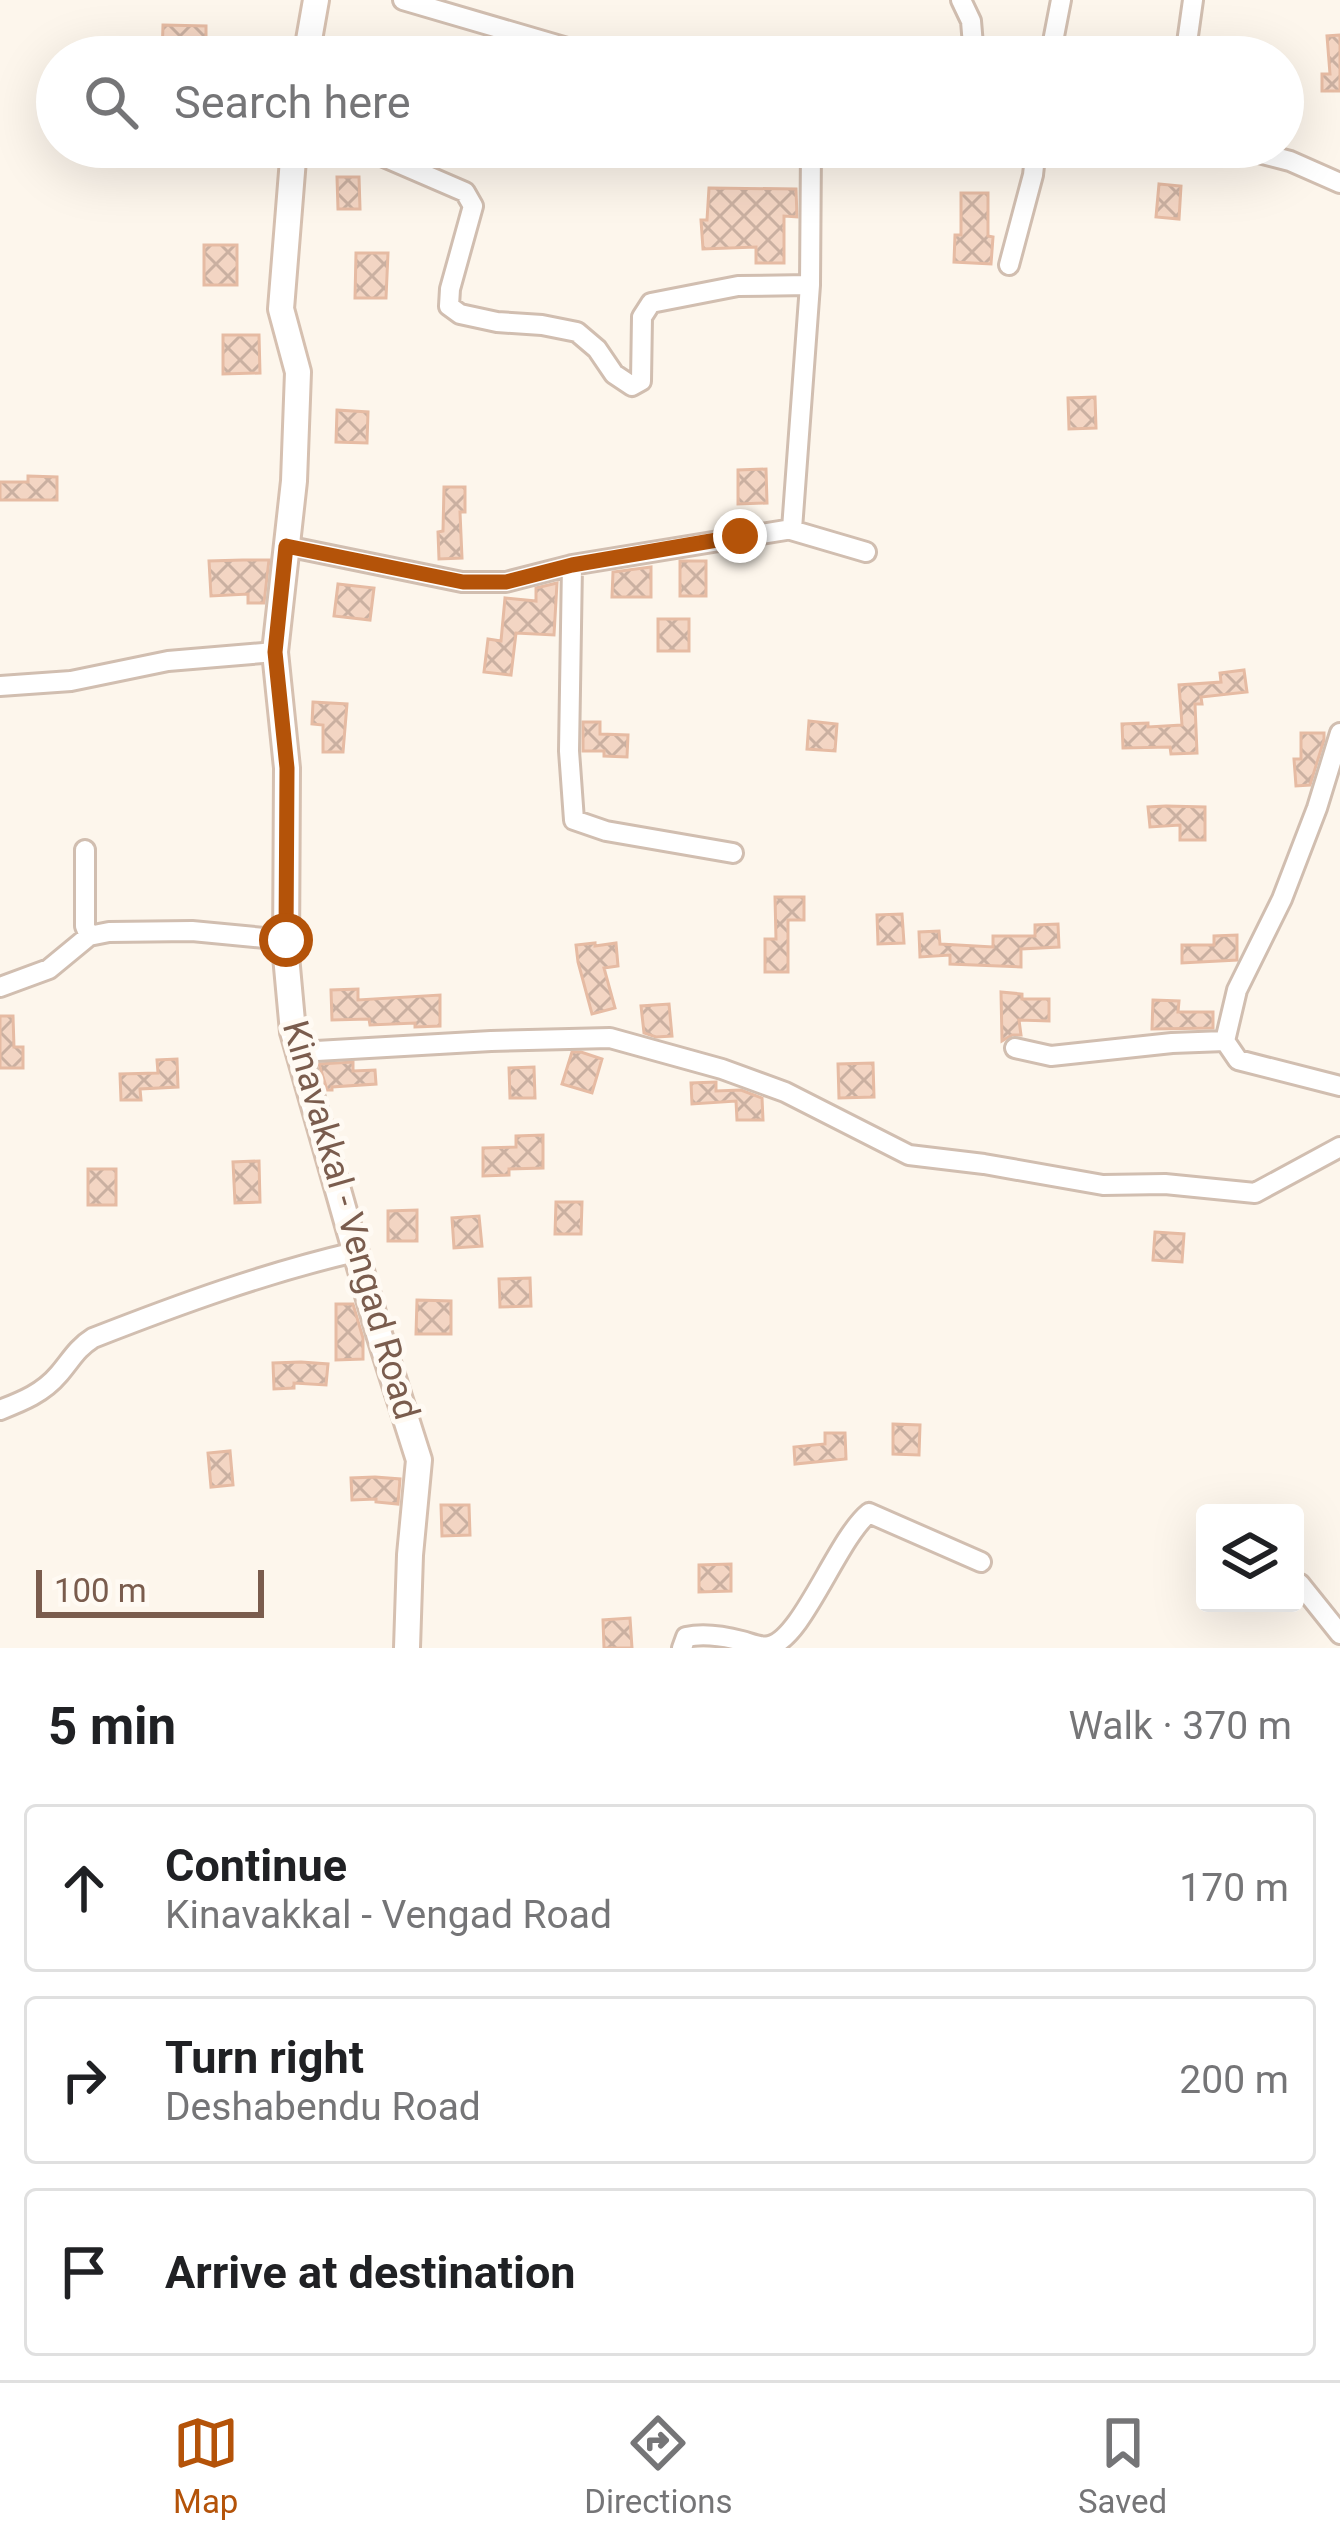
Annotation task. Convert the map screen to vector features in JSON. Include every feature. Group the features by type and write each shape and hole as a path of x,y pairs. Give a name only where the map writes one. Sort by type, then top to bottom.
{"main road":[{"path":"310,36 316,0"},
{"name":"Kinavakkal - Vengad Road","path":"292,168 281,309 298,372 294,481 275,652 287,768 286,940 293,1032 419,1460 407,1648"}],"street":[{"path":"403,0 526,36"},
{"path":"961,0 972,36"},
{"path":"1054,36 1061,0"},
{"path":"1188,36 1193,0"},
{"path":"1304,167 1340,183"},
{"path":"409,168 465,192 473,206 449,306 460,314 497,322 577,332 597,349 614,374 632,386 641,380 642,316 651,303 738,286 811,285"},
{"path":"790,530 811,285 811,168"},
{"path":"1010,265 1034,168"},
{"path":"286,546 463,582 506,582 572,565 790,530 866,553"},
{"path":"572,565 569,752 574,820 586,827 733,853"},
{"path":"0,686 71,681 168,661 275,652"},
{"path":"1340,734 1282,899 1237,990 1225,1041 1238,1060 1340,1086"},
{"path":"85,850 89,936"},
{"path":"0,987 50,969 89,936 109,932 192,931 286,940"},
{"path":"299,1052 610,1038 722,1069 785,1093 909,1155 1103,1185 1165,1184 1256,1193 1340,1147"},
{"path":"1015,1048 1051,1056 1225,1041"},
{"path":"0,1410 41,1391 80,1346 93,1338 286,1268 355,1252"},
{"path":"682,1648 686,1637 700,1634 766,1648 777,1646 869,1513 981,1562"},
{"path":"1304,1589 1340,1634"}],"building":[{"path":"163,25 206,26 206,36 163,36"},
{"path":"1340,35 1340,91 1322,91 1322,74 1330,74 1327,36"},
{"path":"337,177 359,177 360,209 338,209"},
{"path":"1159,184 1181,186 1179,219 1156,217"},
{"path":"709,188 796,189 797,217 784,216 784,263 756,263 756,247 703,249 701,220 707,220"},
{"path":"961,193 988,193 991,264 954,262 955,235 961,235"},
{"path":"204,245 237,245 237,285 204,285"},
{"path":"356,253 388,253 386,298 355,298"},
{"path":"223,335 259,335 260,373 223,374"},
{"path":"1095,397 1096,428 1069,429 1068,398"},
{"path":"337,410 368,412 367,443 336,442"},
{"path":"766,469 767,503 738,504 738,470"},
{"path":"28,476 57,477 57,500 0,500 0,482 28,482"},
{"path":"444,487 465,487 465,512 460,512 462,558 439,559"},
{"path":"269,560 264,603 248,603 248,594 211,596 209,561"},
{"path":"680,561 706,561 706,596 680,596"},
{"path":"651,567 651,597 612,597 613,572"},
{"path":"557,583 554,635 516,633 511,675 484,672 488,639 501,641 505,598 536,601 536,588"},
{"path":"338,584 374,588 370,620 334,616"},
{"path":"658,619 689,619 689,651 658,651"},
{"path":"1244,670 1247,692 1201,697 1202,704 1195,704 1197,753 1171,754 1170,747 1123,748 1122,724 1182,725 1179,685 1221,682 1220,673"},
{"path":"313,702 347,704 343,752 323,752 323,725 312,724"},
{"path":"809,721 837,724 835,751 807,749"},
{"path":"583,722 600,722 600,734 628,735 627,757 583,751"},
{"path":"1301,733 1324,733 1324,740 1310,785 1296,786 1294,759 1301,759"},
{"path":"1148,807 1205,807 1205,840 1180,840 1180,825 1150,827"},
{"path":"775,897 804,897 804,920 788,920 788,972 765,972 765,939 776,939"},
{"path":"902,914 904,943 878,944 877,915"},
{"path":"1058,924 1059,947 1021,949 1021,967 950,964 950,955 920,957 919,932 939,931 940,944 993,947 993,936 1035,936 1035,925"},
{"path":"1237,935 1237,960 1182,963 1182,945 1214,945 1214,936"},
{"path":"616,943 618,966 604,968 615,1008 592,1014 576,945"},
{"path":"358,989 358,1000 440,995 440,1026 332,1020 331,990"},
{"path":"1001,992 1022,994 1022,999 1049,999 1049,1021 1019,1020 1021,1035 1002,1041"},
{"path":"1153,1000 1179,1001 1178,1012 1213,1012 1213,1028 1152,1029"},
{"path":"669,1004 672,1036 644,1033 641,1006"},
{"path":"0,1016 13,1016 14,1047 23,1047 23,1068 0,1068"},
{"path":"572,1052 602,1059 592,1093 562,1084"},
{"path":"177,1059 178,1087 140,1089 141,1100 121,1100 120,1074 158,1073 157,1060"},
{"path":"353,1062 353,1071 375,1070 376,1084 327,1090 319,1064"},
{"path":"873,1063 874,1097 839,1098 838,1064"},
{"path":"534,1067 535,1098 510,1098 509,1068"},
{"path":"716,1082 716,1091 741,1090 762,1098 763,1120 737,1120 736,1101 692,1104 691,1083"},
{"path":"543,1135 543,1168 483,1176 483,1148 516,1147 516,1136"},
{"path":"259,1161 260,1202 235,1203 233,1162"},
{"path":"88,1169 116,1169 116,1205 88,1205"},
{"path":"556,1202 582,1202 581,1234 555,1234"},
{"path":"417,1210 417,1241 388,1241 388,1211"},
{"path":"479,1216 482,1246 454,1248 452,1218"},
{"path":"1155,1232 1184,1234 1182,1262 1153,1260"},
{"path":"530,1278 531,1306 500,1307 499,1279"},
{"path":"417,1300 451,1301 451,1334 416,1334"},
{"path":"336,1304 353,1304 363,1338 363,1359 336,1360"},
{"path":"273,1363 328,1364 326,1385 294,1383 294,1388 274,1389"},
{"path":"893,1424 920,1425 919,1455 893,1454"},
{"path":"825,1433 845,1433 846,1459 795,1464 794,1447 825,1444"},
{"path":"230,1451 233,1485 211,1487 208,1453"},
{"path":"351,1478 400,1479 398,1504 352,1500"},
{"path":"441,1505 469,1505 470,1535 442,1536"},
{"path":"731,1564 731,1591 699,1592 699,1565"},
{"path":"630,1618 632,1648 604,1648 603,1620"}],"route":[{"path":"286,940 287,768 275,652 286,546 463,582 506,582 572,565 740,536"}]}
